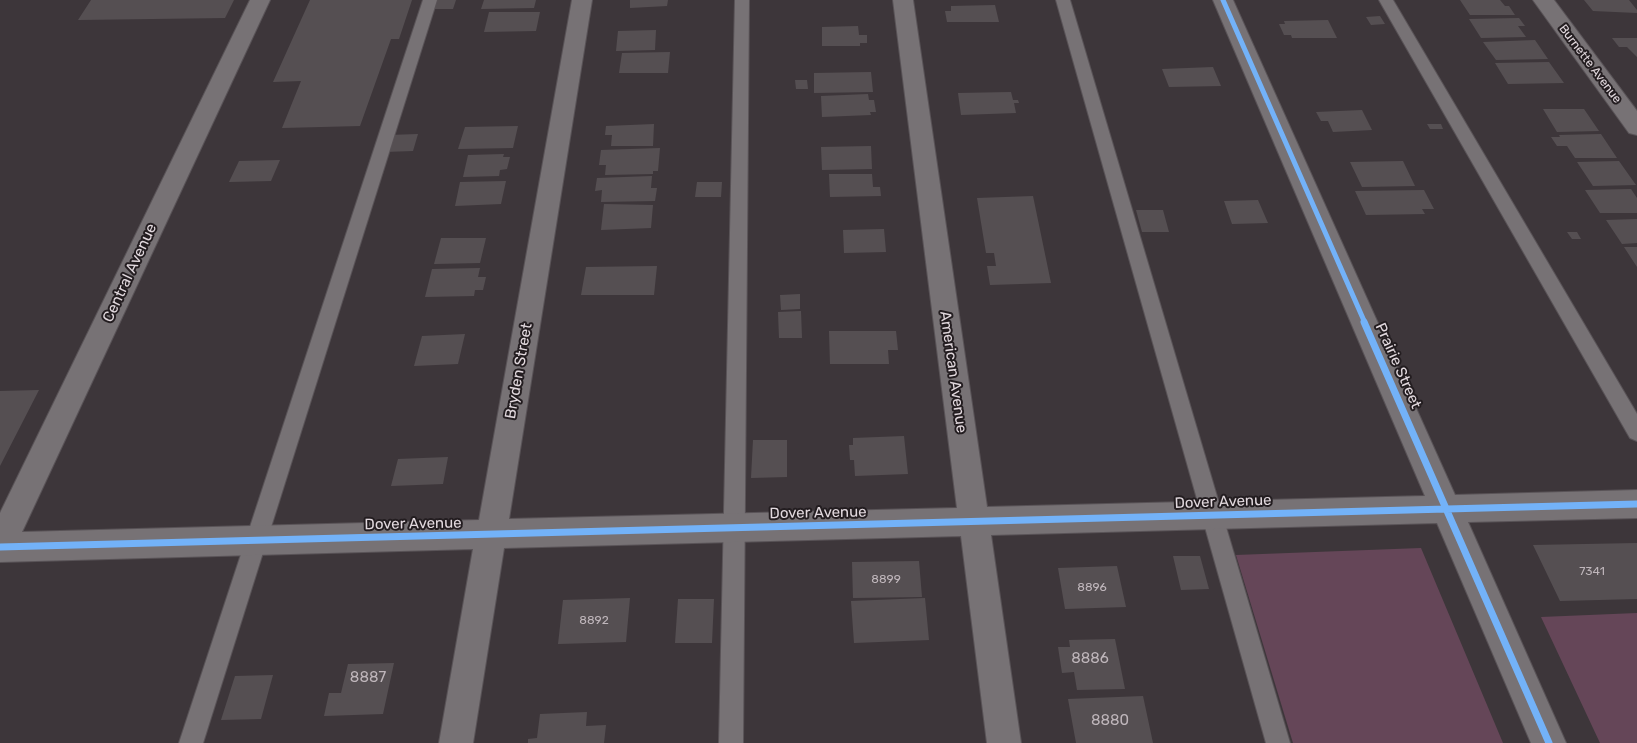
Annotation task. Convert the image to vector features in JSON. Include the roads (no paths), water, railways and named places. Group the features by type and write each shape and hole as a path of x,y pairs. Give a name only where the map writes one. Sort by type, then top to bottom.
{"street":[{"name":"Central Avenue","path":"0,547 260,0"},
{"name":"Bryden Street","path":"456,743 582,0"},
{"name":"American Avenue","path":"903,0 1004,743"},
{"name":"Prairie Street","path":"1223,0 1550,743"},
{"name":"Burnette Avenue","path":"1543,0 1637,127"},
{"name":"Dover Avenue","path":"0,547 1637,504"}],"lane":[{"path":"191,743 430,0"},
{"path":"731,743 742,0"},
{"path":"1063,0 1278,743"},
{"path":"1386,0 1637,432"}]}
